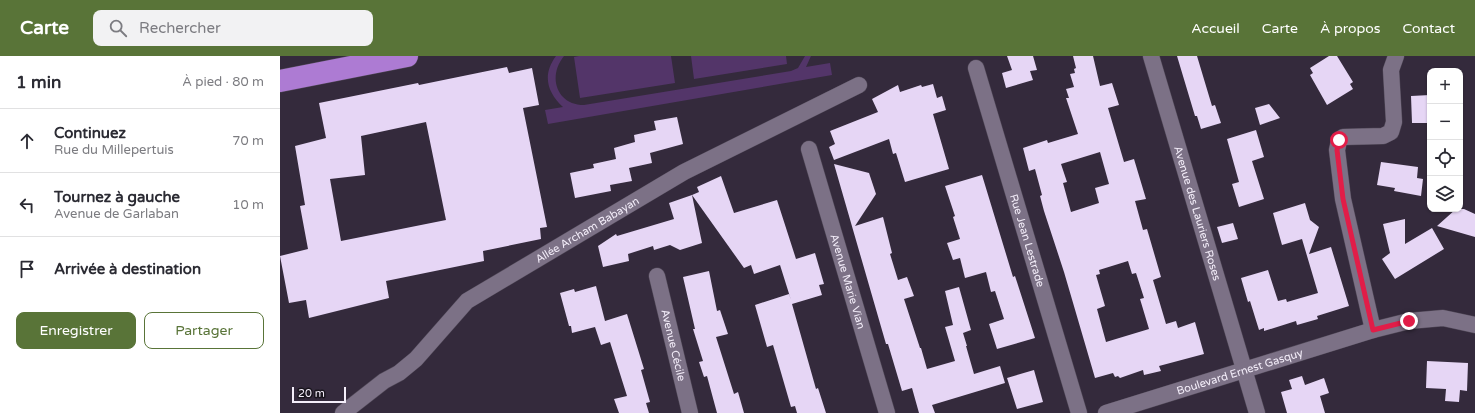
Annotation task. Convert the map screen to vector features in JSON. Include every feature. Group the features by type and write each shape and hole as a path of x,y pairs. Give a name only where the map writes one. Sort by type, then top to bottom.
{"highway":[{"path":"280,81 407,56"}],"street":[{"name":"Avenue des Lauriers Roses","path":"1151,56 1257,413"},
{"path":"1373,330 1343,199 1337,150 1339,140 1343,137 1383,136 1391,132 1394,122 1391,70 1396,56"},
{"name":"Rue Jean Lestrade","path":"976,68 1079,413"},
{"name":"Allée Archam Babayan","path":"343,413 384,381 399,373 416,359 466,301 684,172 860,85"},
{"name":"Avenue Marie Vian","path":"809,149 887,413"},
{"name":"Avenue Cécile","path":"657,276 690,413"},
{"name":"Boulevard Ernest Gasquy","path":"1106,413 1373,330 1409,321 1443,318 1475,325"}],"shaded area":[{"path":"556,56 564,56 556,73 556,81 561,95 575,104 584,105 791,71 798,68 805,56 811,56 806,67 830,63 832,75 548,124 545,110 563,107 553,95 548,83 549,70"},
{"path":"671,56 675,83 580,98 574,57"},
{"path":"691,56 786,56 787,64 694,79"}],"building":[{"path":"1007,56 1033,56 1037,70 1030,71 1033,80 1006,88 1002,73 1012,70"},
{"path":"1073,56 1093,56 1100,86 1112,83 1119,105 1108,108 1124,162 1134,159 1146,199 1135,201 1143,230 1147,229 1161,277 1153,280 1166,324 1176,321 1178,328 1195,322 1204,354 1159,366 1161,371 1144,375 1143,370 1120,378 1118,376 1115,377 1113,373 1095,378 1064,272 1044,211 1040,196 1042,195 1035,169 1029,171 1023,148 1047,140 1048,143 1078,134 1066,98 1069,98 1066,89 1074,87 1070,74 1075,73 1074,69 1076,68","holes":["1100,152 1109,184 1095,188 1099,203 1071,212 1063,183 1067,182 1061,164","1128,261 1132,274 1136,273 1144,298 1140,299 1149,329 1106,342 1097,309 1105,306 1096,275 1100,274 1099,270"]},
{"path":"1177,56 1197,56 1212,106 1215,105 1221,123 1201,129 1197,116 1195,116"},
{"path":"1329,56 1337,56 1353,82 1350,84 1353,89 1327,105 1310,75 1313,73 1310,68"},
{"path":"507,67 509,73 532,68 539,105 523,108 547,227 540,228 541,239 483,251 484,261 386,281 389,298 309,318 306,300 289,303 280,256 308,249 300,206 305,205 295,146 326,138 319,103 418,83 419,85","holes":["426,122 446,220 341,241 330,179 365,175 361,136"]},
{"path":"933,84 937,98 942,96 946,110 933,114 949,169 905,182 896,153 893,154 889,139 834,160 829,147 835,144 830,131 878,112 872,99 898,85 900,92 921,85 922,87"},
{"path":"1427,95 1427,123 1412,123 1411,96"},
{"path":"1269,104 1280,118 1260,125 1255,108"},
{"path":"677,117 683,144 650,153 652,163 629,168 632,181 610,185 611,191 575,198 570,173 594,168 593,164 616,159 614,148 635,142 634,135 656,130 654,121"},
{"path":"1256,130 1264,157 1252,161 1264,199 1239,207 1232,184 1239,182 1227,139"},
{"path":"1381,162 1418,167 1417,178 1423,179 1421,196 1394,191 1395,188 1377,185"},
{"path":"834,164 869,173 876,194 855,226 883,217 892,253 890,254 898,280 907,277 914,296 904,299 927,369 955,361 945,327 953,325 945,291 959,287 971,330 963,333 974,374 1000,366 1005,383 932,405 935,413 919,413 912,388 902,391 888,344 886,344"},
{"path":"982,175 1013,277 1015,276 1035,338 997,349 989,324 1004,319 995,291 991,292 986,272 965,278 960,258 953,260 947,243 960,239 953,217 955,216 945,186"},
{"path":"721,176 734,213 777,200 796,259 815,253 824,284 819,285 822,295 792,304 816,389 818,388 826,413 797,413 795,406 791,407 773,345 767,347 755,305 789,294 791,300 780,265 754,274 751,265 744,268 692,195 699,192 697,187"},
{"path":"692,195 702,243 680,250 670,245 654,250 653,246 628,254 629,261 603,267 598,246 616,234 617,236 674,219 669,203"},
{"path":"1305,203 1310,220 1319,227 1309,254 1331,247 1349,306 1317,316 1318,319 1297,325 1296,321 1264,331 1264,328 1259,330 1250,301 1248,302 1241,278 1268,270 1278,301 1286,299 1287,302 1318,293 1302,239 1282,245 1273,213"},
{"path":"1464,209 1475,214 1475,237 1437,226 1453,212 1463,212"},
{"path":"1405,219 1405,244 1432,228 1444,249 1395,279 1382,259 1390,253 1383,224"},
{"path":"1233,223 1238,239 1222,243 1217,227"},
{"path":"709,271 717,311 720,310 728,334 716,337 734,394 738,392 744,413 717,413 707,376 704,377 699,362 703,361 693,329 695,329 683,277"},
{"path":"596,286 605,321 627,314 644,369 641,370 650,402 646,403 649,413 619,413 614,399 627,396 610,342 601,345 595,327 572,333 571,326 569,326 560,293 574,289 575,292"},
{"path":"1427,361 1468,363 1467,391 1460,390 1459,402 1445,401 1446,389 1426,388"},
{"path":"1034,370 1043,402 1017,409 1007,378"},
{"path":"1302,376 1305,385 1324,378 1329,393 1320,396 1325,413 1287,413 1281,392 1292,389 1289,380"}],"route":[{"path":"1339,140 1337,150 1343,199 1373,330 1409,321"}]}
